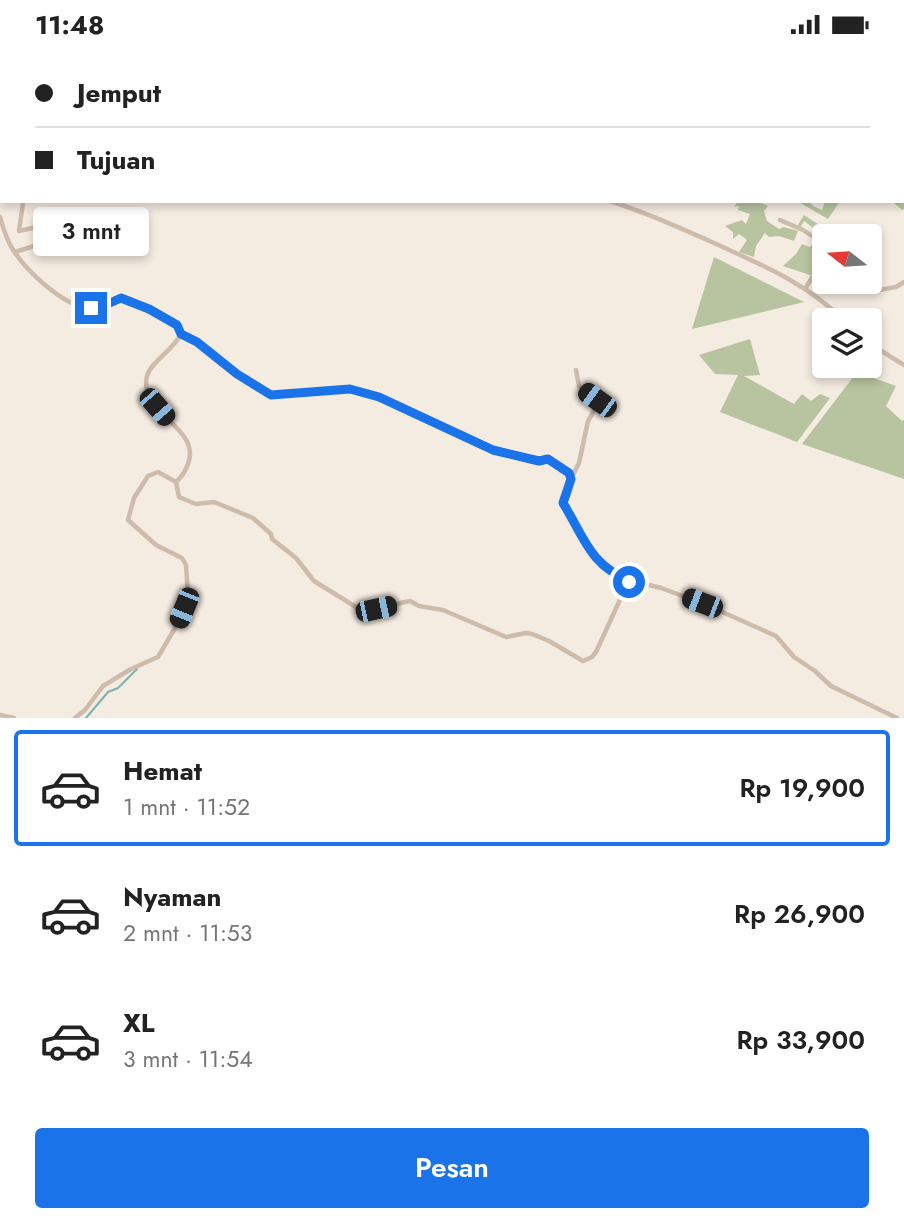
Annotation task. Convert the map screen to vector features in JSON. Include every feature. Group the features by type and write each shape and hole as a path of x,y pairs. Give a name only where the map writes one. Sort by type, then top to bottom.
{"street":[{"path":"23,203 19,231 36,228 43,234 84,247"},
{"path":"616,203 674,224 770,268 831,308"},
{"path":"0,217 3,236 51,291 91,308 125,299 177,325 183,335 271,395 350,389 379,397 493,450 539,461 548,459 568,471 571,479"},
{"path":"780,220 812,236"},
{"path":"15,252 34,246 43,234"},
{"path":"806,289 812,279"},
{"path":"882,290 896,288 904,282"},
{"path":"176,484 188,464 191,454 189,442 153,401 146,377 183,335"},
{"path":"882,351 904,365"},
{"path":"576,370 579,386 597,400 598,404 588,421 579,463 564,504 598,562 609,571 629,580 679,594 776,636 794,657 831,686 897,718"},
{"path":"75,718 85,710 102,687 131,669 158,657 185,609 188,593 185,562 174,552 156,545 128,520 134,498 148,475 158,473 176,484 179,497 193,503 214,502 256,519 271,534 272,539 296,558 314,582 356,607 366,610 410,601 419,606 443,610 506,637 522,633 532,634 583,661 596,652 629,580"},
{"path":"0,715 14,718"}],"green space":[{"path":"737,203 761,203 768,206 764,211 767,221 779,229 784,227 798,231 794,241 779,236 769,237 765,233 756,246 754,257 739,252 747,240 739,234 733,239 733,232 725,226 742,220 746,224 750,214 738,210 739,206 734,207"},
{"path":"800,203 811,203 822,210 824,203 839,203 828,219"},
{"path":"894,203 904,203 902,210"},
{"path":"804,215 818,224 812,224 812,227 804,221 800,228 795,226"},
{"path":"802,244 810,247 812,245 812,275 783,266"},
{"path":"714,257 804,302 692,329"},
{"path":"750,339 760,375 744,376 794,404 802,394 811,401 820,394 830,398 797,442 720,412 738,375 715,374 699,355"},
{"path":"852,378 874,378 896,386 886,406 904,420 904,479 802,444"}],"waterway":[{"path":"86,718 108,692 118,688 137,669"}],"route":[{"path":"91,308 121,298 149,309 177,325 181,334 197,342 237,374 271,395 350,389 379,397 493,450 539,461 548,459 569,473 571,479 563,503 594,556 602,566 629,582"}]}
